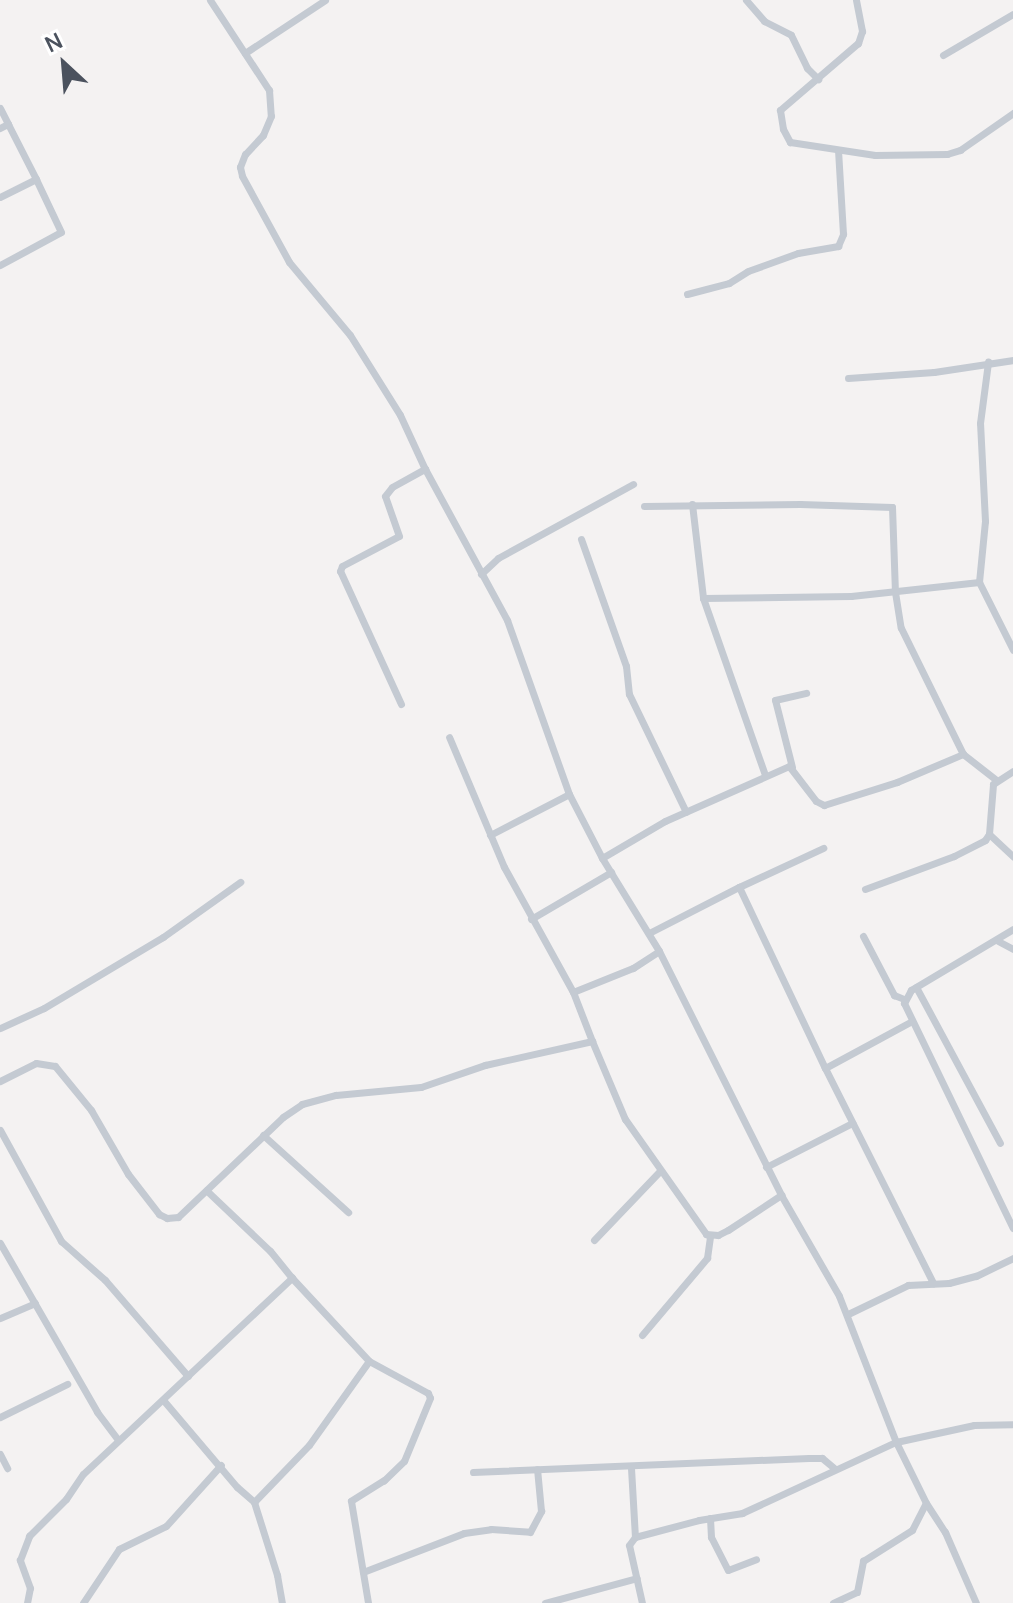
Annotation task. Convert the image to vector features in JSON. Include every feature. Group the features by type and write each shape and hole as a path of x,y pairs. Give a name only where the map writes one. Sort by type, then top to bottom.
{"street":[{"path":"210,0 269,90 271,116 263,135 245,154 240,167 242,176 289,262 350,335 382,386 507,620 569,794 602,858 659,951 766,1167 848,1314 896,1442 926,1503 945,1532 976,1603"},
{"path":"245,53 325,0"},
{"path":"746,0 764,21 791,35 807,68 818,79"},
{"path":"856,0 861,38 818,79 781,107 783,129 796,146 875,155 954,153 1013,113"},
{"path":"943,55 1013,14"},
{"path":"0,108 4,126 36,179 61,232 0,265"},
{"path":"687,294 729,283 753,269 798,253 838,246 843,234 838,151"},
{"path":"0,197 36,179"},
{"path":"848,378 934,372 1013,360"},
{"path":"988,362 980,423 985,521 979,582 1013,650"},
{"path":"401,704 340,571 342,566 399,536 385,496 392,487 425,469"},
{"path":"481,574 495,560 549,528 633,484"},
{"path":"692,504 703,598 765,775"},
{"path":"644,506 892,507 895,592 901,628 963,754 995,779"},
{"path":"581,539 626,666 629,694 686,812"},
{"path":"703,598 895,592 979,582"},
{"path":"806,693 775,700 792,767 816,801 824,805 897,782 963,754"},
{"path":"449,737 490,835 531,919 573,992 625,1119 659,1172 702,1231 710,1236"},
{"path":"602,858 686,812 765,775 792,767"},
{"path":"995,779 1013,771"},
{"path":"865,889 971,849 989,834 990,798 995,779"},
{"path":"490,835 569,794"},
{"path":"989,834 1013,856"},
{"path":"649,933 823,848"},
{"path":"531,919 611,872"},
{"path":"0,1028 44,1008 163,937 240,882"},
{"path":"739,887 933,1283"},
{"path":"904,999 916,987 998,941 1013,929"},
{"path":"863,936 894,995 904,999 1013,1228"},
{"path":"998,941 1013,949"},
{"path":"573,992 640,964 659,951"},
{"path":"916,987 1000,1143"},
{"path":"825,1068 912,1021"},
{"path":"0,1081 36,1063 55,1066 91,1110 128,1174 159,1214 167,1218 178,1217 283,1117 316,1099 421,1087 485,1065 592,1041"},
{"path":"766,1167 852,1123"},
{"path":"0,1130 61,1241 105,1280 188,1376"},
{"path":"263,1135 348,1212"},
{"path":"594,1240 659,1172"},
{"path":"206,1190 270,1251 369,1361 428,1393 430,1398 404,1461 384,1480 351,1501 368,1603"},
{"path":"710,1236 728,1230 781,1195"},
{"path":"642,1335 707,1258 710,1236"},
{"path":"0,1243 118,1440"},
{"path":"848,1314 908,1285 976,1276 1013,1258"},
{"path":"27,1603 30,1588 20,1560 29,1536 118,1440 164,1401 292,1278"},
{"path":"0,1318 35,1303"},
{"path":"254,1502 309,1445 369,1361"},
{"path":"0,1417 67,1384"},
{"path":"164,1401 237,1487 254,1502 277,1575 282,1603"},
{"path":"642,1603 629,1545 635,1537 742,1513 896,1442 974,1425 1013,1424"},
{"path":"0,1454 7,1468"},
{"path":"473,1472 631,1468 816,1458 835,1469"},
{"path":"83,1603 119,1549 166,1526 221,1465"},
{"path":"631,1468 635,1537"},
{"path":"363,1572 464,1533 491,1529 530,1532 541,1511 537,1469"},
{"path":"833,1603 857,1592 863,1561 912,1530 926,1503"},
{"path":"710,1518 711,1537 728,1570 756,1559"},
{"path":"545,1603 637,1578"}]}
